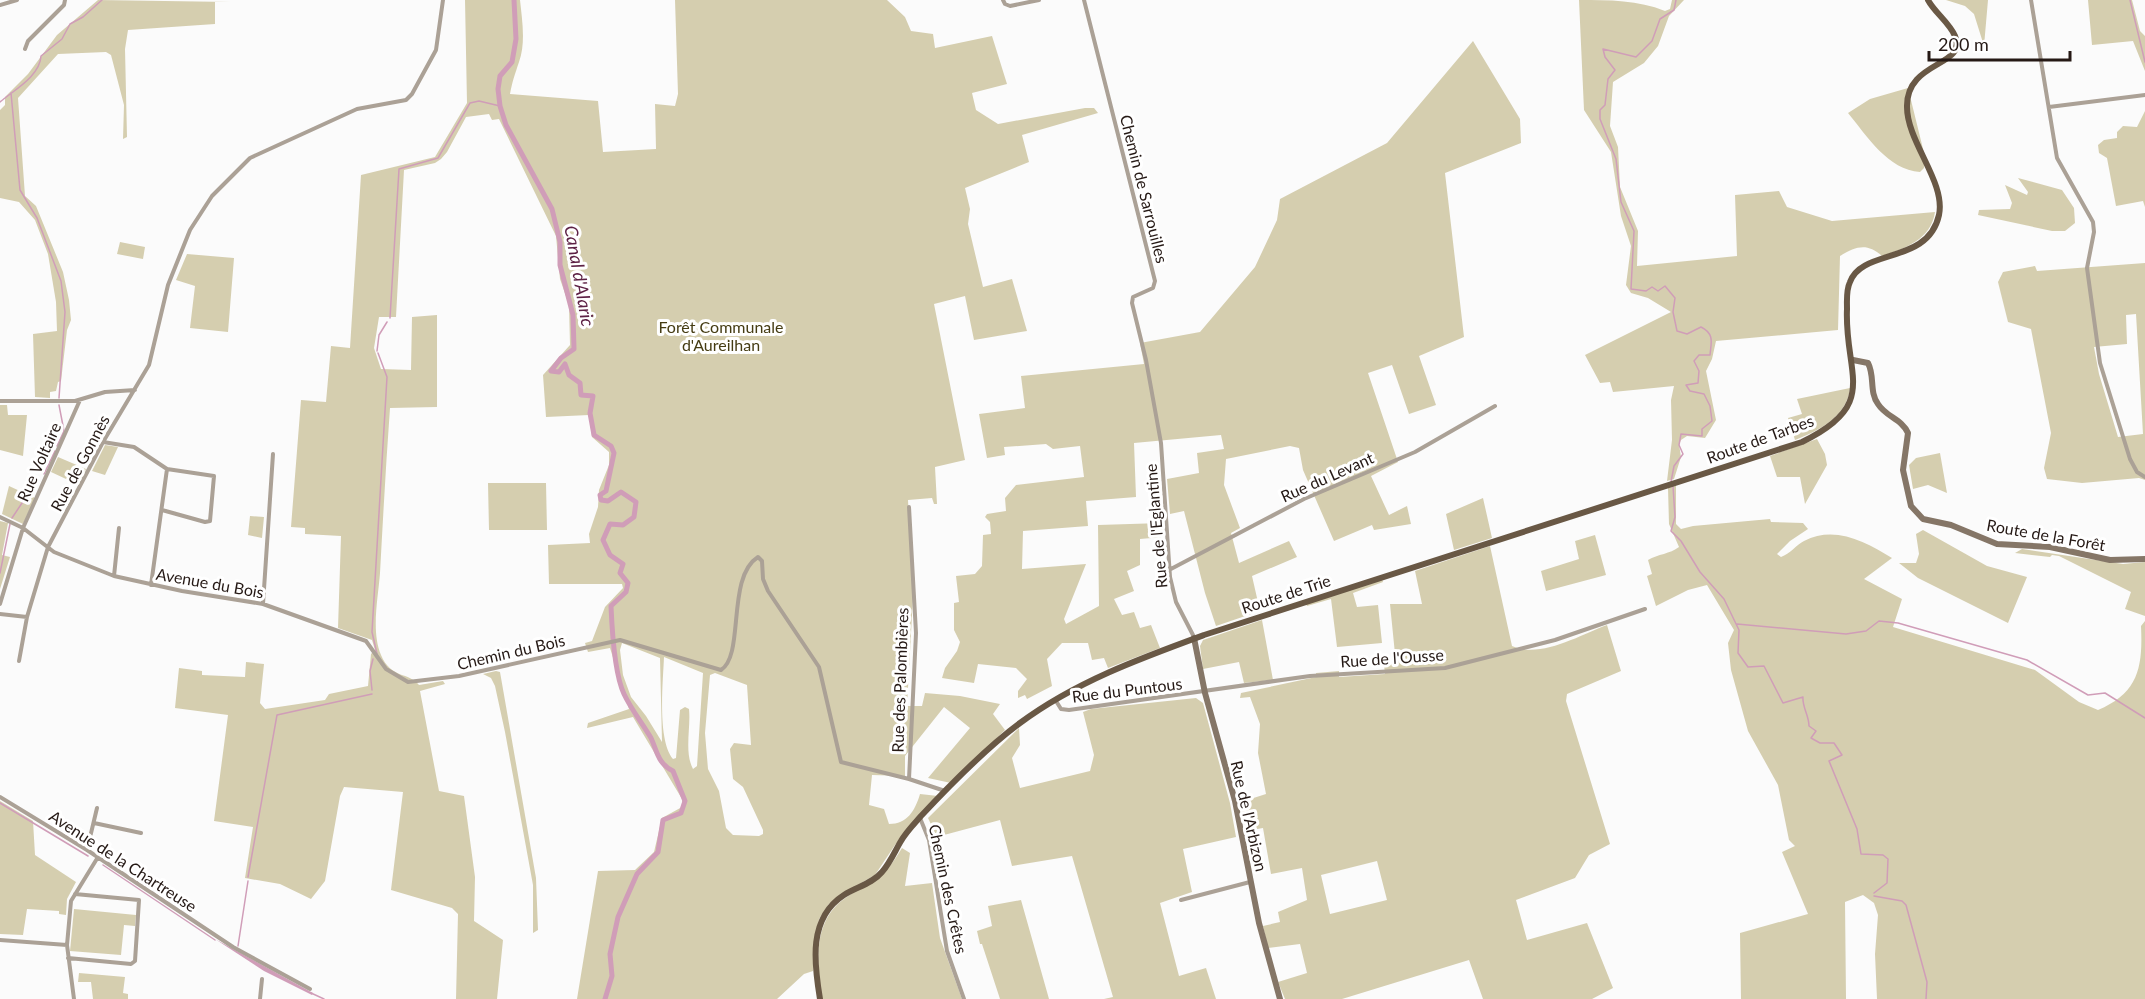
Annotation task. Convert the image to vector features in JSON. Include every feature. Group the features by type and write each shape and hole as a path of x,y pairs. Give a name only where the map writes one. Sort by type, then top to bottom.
{"main road":[{"name":"Route de Tarbes","path":"1667,485 1802,442 1822,432 1843,414 1851,401 1854,388 1852,360 1846,330 1850,280 1864,264 1892,258 1911,249 1936,224 1939,213 1937,191 1913,136 1906,108 1913,81 1926,70 1950,58 1956,47 1955,34 1928,0"},
{"name":"Route de Trie","path":"819,999 815,949 817,935 825,914 845,894 881,874 907,833 946,791 1020,723 1056,701 1124,665 1194,638 1667,485"}],"street":[{"path":"0,5 17,0"},
{"path":"25,49 28,41 64,5 65,0"},
{"name":"Rue de Gonnès","path":"19,661 27,617 48,547 104,442 149,365 175,265 190,230 212,196 233,172 256,154 357,110 405,100 412,94 436,50 443,0"},
{"path":"1003,0 1005,4 1011,6 1039,0"},
{"name":"Chemin de Sarrouilles","path":"1084,0 1155,281 1153,288 1133,297 1132,303 1146,360 1161,443"},
{"path":"2031,0 2057,158 2093,222 2094,232 2087,268 2106,388 2130,459 2145,477"},
{"path":"2049,107 2145,95"},
{"name":"Route de la Forêt","path":"1852,360 1868,363 1873,393 1878,405 1901,422 1908,434 1903,470 1911,506 1923,519 1951,525 1997,544 2050,547 2110,560 2145,560"},
{"path":"0,401 80,400 105,392 135,390"},
{"name":"Rue Voltaire","path":"0,604 23,528 80,400"},
{"name":"Rue du Levant","path":"1169,570 1304,499 1415,452 1495,406"},
{"path":"104,442 134,447 167,470 214,476 210,521 205,522 162,510"},
{"name":"Rue de l'Eglantine","path":"1161,443 1169,570 1176,602 1194,638"},
{"path":"263,604 273,454"},
{"path":"151,585 167,470"},
{"name":"Rue des Palombières","path":"909,507 916,633 909,779"},
{"name":"Avenue du Bois","path":"0,517 23,528 54,552 114,576 151,585 263,604 366,641 386,669 408,682"},
{"path":"114,576 119,528"},
{"name":"Chemin du Bois","path":"408,682 459,676 612,640 721,670 729,662 739,595 747,569 758,557 762,561 763,579 768,591 819,667 841,762 909,779"},
{"name":"Rue de l'Ousse","path":"1205,693 1310,676 1445,668 1555,640 1645,609"},
{"path":"0,614 27,617"},
{"name":"Rue de l'Arbizon","path":"1194,638 1205,693 1235,801 1268,962 1280,999"},
{"name":"Rue du Puntous","path":"1056,701 1061,709 1069,710 1205,693"},
{"path":"909,779 941,787 946,791"},
{"name":"Avenue de la Chartreuse","path":"0,797 98,857 233,947 310,989"},
{"path":"87,850 97,808"},
{"name":"Chemin des Crêtes","path":"920,818 929,840 947,951 964,999"},
{"path":"93,823 141,833"},
{"path":"74,999 67,945 71,901 98,857"},
{"path":"1181,900 1250,882"},
{"path":"68,958 131,963 135,961 139,900 75,894"},
{"path":"0,940 67,945"},
{"path":"260,999 262,979"}],"green space":[{"path":"98,0 231,2 215,2 215,24 128,30 125,49 127,137 123,139 124,105 111,55 106,52 58,54 18,98 25,196 36,206 63,272 71,320 67,330 61,381 58,382 56,391 50,392 50,398 35,397 33,334 57,331 56,302 48,254 35,220 19,202 0,198 0,110 5,105 5,97 28,74 57,35"},
{"name":"Forêt Communale d'Aureilhan","path":"465,0 520,0 522,47 510,94 598,101 603,152 656,149 655,104 675,106 678,94 675,0 887,0 905,17 911,31 933,34 935,48 992,36 1007,84 972,93 976,110 998,124 1085,108 1094,108 1098,113 1022,135 1029,162 965,188 970,209 968,224 983,287 1012,279 1027,331 974,340 965,296 934,304 965,460 935,467 937,504 934,504 932,498 908,500 913,597 907,706 922,706 925,693 960,696 1000,704 993,714 1005,730 951,783 928,778 970,728 944,707 905,756 905,776 872,775 869,805 884,809 889,824 905,819 916,806 920,794 938,796 895,845 875,875 829,904 819,919 813,971 804,974 777,999 577,999 598,871 635,870 654,852 662,818 682,807 682,799 633,717 587,728 588,723 629,709 610,648 588,652 585,643 592,641 605,607 623,588 622,584 549,584 548,545 590,543 589,534 598,507 599,490 609,465 609,452 592,437 589,415 546,417 543,375 570,345 569,305 560,279 556,236 499,119 492,120 489,114 466,117 447,152 435,163 404,170 396,317 379,317 374,348 381,369 411,370 412,317 437,315 437,407 390,408 376,636 385,663 395,672 410,678 419,685 443,681 445,684 420,691 439,791 464,796 475,877 474,921 503,940 497,999 456,999 458,914 452,908 391,890 403,792 344,787 340,796 325,881 311,899 280,884 245,878 253,827 214,821 228,715 175,708 179,668 202,671 202,675 245,677 246,662 264,664 260,703 265,709 325,700 329,694 368,686 371,654 375,650 372,640 338,628 341,536 305,534 305,528 291,527 301,400 326,402 331,346 350,348 361,175 435,157 467,103","holes":["622,643 660,658 662,742 631,697 623,675 620,650","664,657 703,673 697,766 693,769 688,748 689,709 685,707 680,710 676,758 673,759 665,739 662,695","715,673 747,685 751,745 734,743 730,749 733,779 743,787 763,830 763,834 759,836 733,835 726,828 719,791 708,769 705,733 710,675"]},
{"path":"1579,0 1634,3 1665,11 1670,9 1672,0 1684,0 1669,16 1658,46 1644,63 1613,82 1610,126 1618,147 1620,187 1638,231 1637,266 1737,256 1735,195 1779,191 1787,207 1832,221 1935,212 1928,230 1916,242 1908,246 1882,256 1872,249 1862,247 1840,256 1838,330 1716,341 1712,359 1706,371 1716,420 1705,438 1687,436 1681,440 1679,444 1681,457 1674,479 1667,481 1672,440 1671,400 1674,386 1613,392 1610,382 1600,383 1585,355 1671,312 1648,298 1631,293 1626,285 1631,246 1621,216 1611,152 1584,110"},
{"path":"1946,0 1988,0 1984,46 1974,14 1965,6"},
{"path":"2088,0 2132,0 2140,31 2145,36 2145,71 2133,41 2092,45"},
{"path":"1473,41 1520,119 1521,143 1445,173 1464,337 1419,356 1436,405 1409,414 1392,365 1368,373 1398,462 1371,476 1389,515 1407,506 1411,524 1374,530 1372,525 1334,541 1303,470 1299,448 1290,446 1226,459 1224,485 1240,528 1231,533 1239,563 1289,541 1297,557 1252,576 1260,611 1216,626 1184,511 1170,514 1167,479 1199,473 1197,453 1224,449 1221,435 1134,443 1136,497 1086,501 1088,526 1023,531 1022,569 1086,564 1064,619 1066,624 1099,606 1098,525 1162,523 1163,537 1140,539 1140,565 1127,571 1134,591 1114,599 1122,615 1134,612 1140,628 1151,625 1160,648 1108,668 1104,658 1092,660 1088,643 1062,643 1047,659 1052,686 1027,699 1025,695 1018,698 1018,691 1027,679 1016,668 978,664 974,683 942,678 960,642 954,630 954,603 959,602 956,576 975,574 982,566 983,535 991,534 990,522 985,517 987,514 1006,511 1005,498 1016,485 1084,477 1080,446 1053,449 1046,444 1004,447 1005,455 987,458 979,414 1025,408 1021,376 1144,364 1140,343 1200,332 1255,267 1277,220 1280,199 1387,143"},
{"path":"1908,88 1925,157 1924,168 1920,172 1908,170 1888,159 1848,113 1870,99"},
{"path":"2145,111 2145,207 2143,201 2116,206 2107,158 2099,153 2098,145 2104,140 2117,138 2117,132 2123,126 2137,127"},
{"path":"2018,178 2062,190 2074,208 2075,223 2065,231 2052,231 1978,215 1979,210 2010,209 2012,203 2005,185 2027,195 2028,192"},
{"path":"120,242 145,247 143,259 117,254"},
{"path":"187,254 234,258 228,332 190,328 195,286 176,280"},
{"path":"2145,263 2145,480 2139,478 2082,483 2047,479 2044,468 2051,433 2031,329 2008,322 1998,282 2003,272 2035,266 2037,271","holes":["2136,314 2143,434 2118,437 2099,374 2094,347 2127,344 2126,315"]},
{"path":"1850,388 1844,407 1838,414 1822,427 1795,440 1788,418 1802,414 1797,399"},
{"path":"0,405 7,405 8,415 27,415 23,456 0,450"},
{"path":"1817,439 1825,454 1827,465 1805,504 1800,477 1777,477 1770,456"},
{"path":"105,445 118,447 105,475 92,471"},
{"path":"1940,453 1947,493 1928,485 1913,489 1909,465 1916,458"},
{"path":"58,457 86,469 79,485 51,472"},
{"path":"488,483 546,483 547,530 489,530"},
{"path":"1676,485 1676,524 1681,529 1770,519 1771,522 1803,523 1808,529 1790,541 1777,554 1781,557 1804,541 1816,536 1839,535 1872,546 1892,558 1864,579 1902,599 1893,627 2035,670 2079,702 2098,710 2122,696 2130,687 2139,667 2141,626 2145,621 2145,999 1877,999 1875,954 1878,915 1874,903 1863,895 1845,902 1846,999 1741,999 1740,933 1808,914 1782,852 1795,846 1789,840 1778,785 1748,731 1731,670 1728,643 1734,630 1707,585 1688,590 1656,606 1647,576 1652,574 1648,560 1679,547 1669,524 1668,488"},
{"path":"9,486 35,498 23,524 2,514"},
{"path":"1483,498 1492,538 1454,550 1446,514"},
{"path":"250,516 264,517 262,538 248,535"},
{"path":"0,521 8,523 2,555 10,557 0,589"},
{"path":"1923,530 1987,566 2027,577 2008,623 1918,578 1899,563 1916,563 1919,554 1916,534"},
{"path":"1595,535 1606,575 1546,591 1541,571 1579,559 1575,541"},
{"path":"1490,546 1512,646 1535,650 1547,648 1607,625 1621,671 1567,694 1566,701 1610,844 1589,855 1575,878 1516,900 1527,940 1587,923 1613,988 1592,999 1483,999 1469,960 1342,999 1285,999 1278,982 1307,973 1300,944 1268,948 1263,926 1280,922 1278,912 1307,900 1302,868 1271,874 1263,828 1246,831 1241,802 1266,794 1258,753 1260,724 1250,697 1240,698 1241,693 1316,677 1316,673 1339,671 1339,677 1385,674 1384,665 1396,664 1390,604 1422,604 1415,571","holes":["1377,861 1387,900 1330,914 1321,875"]},
{"path":"2022,549 2123,564 2145,562 2145,616 2125,609 2131,592 2059,556 2015,553"},
{"path":"1382,579 1383,582 1353,593 1357,607 1378,605 1382,643 1337,647 1331,599 1307,606 1306,604"},
{"path":"1262,620 1273,680 1244,683 1239,662 1203,669 1200,646 1203,640"},
{"path":"500,672 536,878 538,930 533,933 533,885 505,732 495,686 491,678 483,674"},
{"path":"1196,698 1203,703 1230,803 1236,837 1183,849 1192,892 1160,903 1179,976 1206,968 1216,999 1104,999 1113,997 1072,856 1012,866 1000,820 944,835 935,833 928,818 1019,728 1020,745 1012,758 1020,788 1090,771 1094,755 1083,712 1091,709"},
{"path":"0,801 33,821 35,855 76,882 67,899 66,915 59,914 59,911 27,909 23,935 0,934"},
{"path":"902,848 910,853 905,886 932,883 940,938 962,999 822,999 818,958 826,920 844,899 882,874"},
{"path":"1021,900 1049,999 1000,999 982,944 980,944 977,931 992,926 988,906"},
{"path":"74,909 136,915 135,926 124,925 121,955 70,951"},
{"path":"79,973 125,977 123,993 128,994 128,999 93,999 91,982 78,982"}],"shaded area":[{"path":"215,939 313,993 312,995 264,971"}],"waterway":[{"path":"0,102 31,76 40,63 41,56 62,39 70,24 83,17 102,0"},
{"name":"Canal d'Alaric","path":"514,0 516,39 512,62 500,76 498,89 500,106 506,125 552,209 560,242 560,265 573,315 574,349 561,358 551,371 559,372 565,364 569,375 580,383 581,395 593,396 590,413 594,435 611,446 614,453 606,491 600,495 601,500 608,501 621,492 636,502 634,517 623,525 610,524 603,540 610,555 623,564 620,573 628,583 626,592 611,606 616,663 627,700 651,738 661,761 673,771 685,801 681,813 663,820 658,852 637,874 618,917 610,954 612,976 605,999"},
{"path":"1671,482 1674,466 1683,454 1679,445 1681,434 1702,436 1702,429 1712,421 1710,406 1704,394 1690,391 1686,385 1698,383 1699,371 1694,361 1699,355 1710,355 1711,339 1701,327 1687,334 1677,331 1673,312 1675,298 1665,286 1658,291 1652,287 1646,291 1631,289 1634,231 1621,202 1616,159 1600,119 1600,110 1605,105 1608,79 1615,70 1605,57 1603,49 1636,57 1652,41 1660,19 1674,10 1676,0"},
{"path":"2130,0 2145,62"},
{"path":"11,93 20,190 37,218 61,281 65,312 59,398"},
{"path":"390,318 399,169 438,158 470,103 479,101 500,106"},
{"path":"377,351 379,335 387,322"},
{"path":"377,654 372,632 387,377 378,353"},
{"path":"57,446 64,431 59,405"},
{"path":"44,474 55,451"},
{"path":"1673,486 1675,517 1671,531 1681,541 1700,572 1724,599 1739,630 1738,653 1748,667 1764,666 1783,703 1803,697 1809,726 1816,731 1811,738 1820,743 1834,743 1842,755 1829,761 1857,829 1861,854 1883,855 1888,859 1887,883 1874,893"},
{"path":"12,518 26,497"},
{"path":"0,573 10,524"},
{"path":"1737,624 1846,634 1866,631 1879,621 1898,623 2027,660 2088,695 2105,693 2145,718"},
{"path":"372,690 370,671 373,659"},
{"path":"248,877 277,715 372,694"},
{"path":"0,803 88,856"},
{"path":"103,865 215,940"},
{"path":"238,946 248,881"},
{"path":"1874,896 1902,901 1906,905 1927,982 1926,999"},
{"path":"311,993 324,999"}]}
